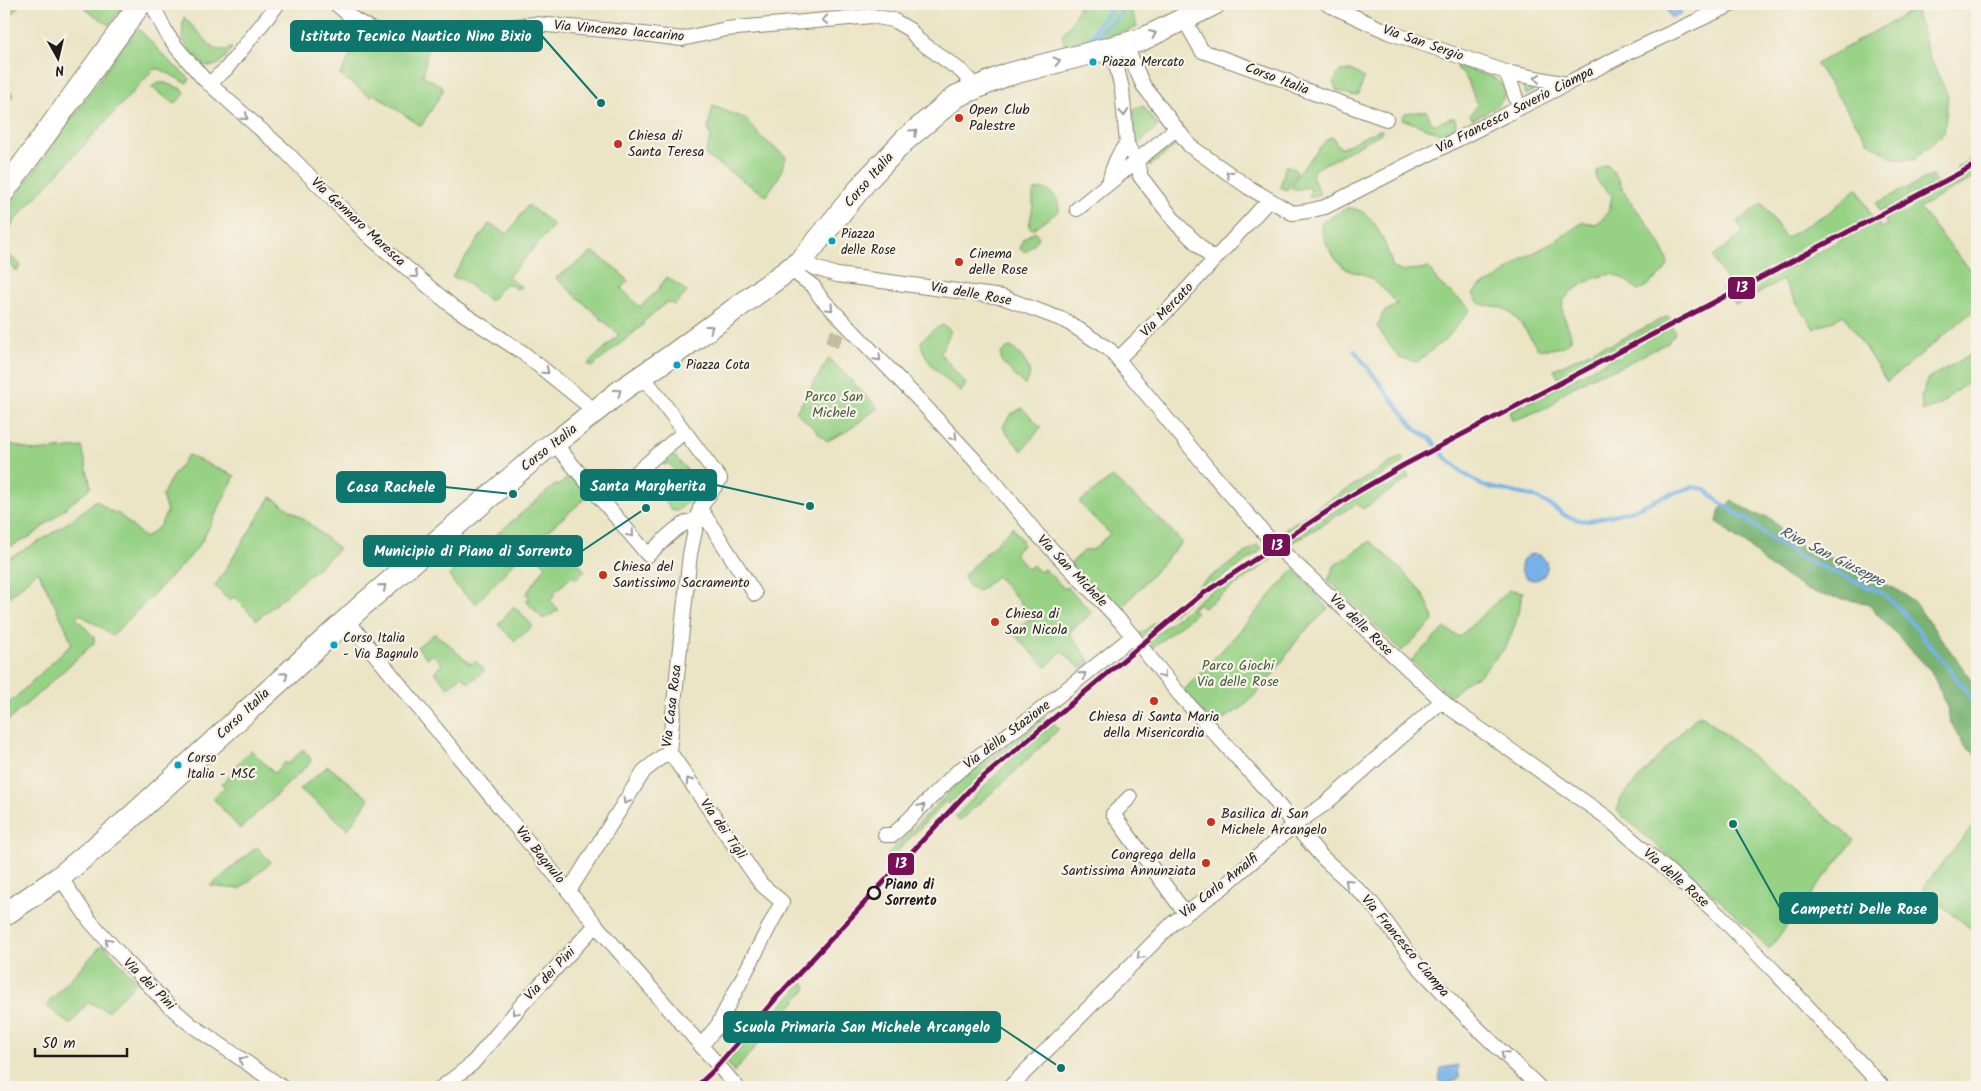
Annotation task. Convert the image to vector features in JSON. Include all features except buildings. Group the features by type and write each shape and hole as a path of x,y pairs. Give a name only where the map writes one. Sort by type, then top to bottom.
{"main road":[{"name":"Corso Italia","path":"4,914 60,878 147,803 347,620 451,528 545,449 554,444 623,388 643,376 796,265 866,181 905,140 952,100 976,87 1006,75 1141,40 1214,4"},
{"path":"4,191 141,7"}],"street":[{"path":"209,84 226,69 278,4"},
{"name":"Via Vincenzo Iaccarino","path":"336,4 362,25 371,29 393,34 418,35 536,24 682,39 743,27 872,16 893,20 910,30 918,40 961,71 976,87"},
{"name":"Via San Sergio","path":"1327,4 1342,7 1388,32 1506,72 1568,84"},
{"name":"Via Francesco Saverio Ciampa","path":"1270,200 1287,211 1296,214 1325,207 1519,108 1733,4"},
{"name":"Via Gennaro Maresca","path":"141,7 154,8 167,34 177,48 209,84 286,152 371,238 454,307 522,352 595,411"},
{"name":"Corso Italia","path":"1184,19 1202,51 1386,119"},
{"path":"1118,46 1132,87 1176,129 1190,146 1270,200"},
{"path":"1118,46 1134,69 1127,144 1140,170 1140,176 1177,224 1214,260"},
{"path":"1506,72 1519,108"},
{"path":"1077,209 1176,129"},
{"path":"1109,183 1111,173 1121,150 1127,144"},
{"name":"Via Mercato","path":"1118,359 1170,308 1270,200"},
{"path":"796,265 814,287 819,276 826,272"},
{"name":"Via delle Rose","path":"796,265 853,278 922,285 1002,297 1066,321 1110,350 1272,542 1442,701 1459,715 1605,816 1709,907 1777,974 1883,1087"},
{"name":"Via San Michele","path":"814,287 820,297 844,323 958,441 993,480 1038,536 1133,636 1174,688 1270,794 1294,826"},
{"path":"554,444 648,555 681,526 698,514 720,479 643,376"},
{"path":"603,501 684,432"},
{"path":"698,514 755,594"},
{"name":"Via Casa Rosa","path":"569,890 644,771 669,751 690,554 698,514"},
{"name":"Via Bagnulo","path":"347,620 596,925 737,1087"},
{"name":"Via della Stazione","path":"885,835 893,835 957,772 1040,711 1133,636"},
{"name":"Via Carlo Amalfi","path":"1010,1087 1180,917 1222,888 1294,826 1325,804 1442,701"},
{"name":"Via dei Tigli","path":"669,751 762,884 782,902 718,1025 701,1046"},
{"path":"1130,797 1113,814 1180,917"},
{"name":"Via Francesco Ciampa","path":"1294,826 1323,858 1371,902 1423,972 1474,1025 1539,1087"},
{"name":"Via dei Pini","path":"60,878 90,921 166,1003 190,1024 282,1087"},
{"name":"Via dei Pini","path":"442,1087 472,1064 524,1002 596,925"}],"green space":[{"path":"4,4 20,4 4,26"},
{"path":"89,4 125,4 109,25 85,9"},
{"path":"1080,4 1140,4 1131,8 1137,27 1121,34 1065,47 1062,34 1070,26"},
{"path":"1915,9 1929,56 1948,96 1944,133 1914,160 1890,157 1868,141 1816,64"},
{"path":"184,17 214,49 224,50 232,48 221,62 211,66 206,65 193,55 183,38"},
{"path":"137,27 168,60 190,79 189,81 186,83 160,69 154,69 14,221 4,240 4,213"},
{"path":"362,34 391,42 429,41 423,76 442,86 443,91 421,126 374,94 371,97 340,75"},
{"path":"1456,65 1494,78 1502,85 1504,92 1500,103 1473,119 1470,115 1478,105 1468,81 1457,70"},
{"path":"1340,71 1353,71 1364,78 1359,94 1353,96 1336,90 1334,82"},
{"path":"1522,82 1540,85 1541,86 1526,95"},
{"path":"159,83 165,83 182,89 185,94 175,104 151,87"},
{"path":"4,86 14,94 4,108"},
{"path":"713,106 746,119 761,137 786,157 779,177 766,196 705,155 711,137 708,127"},
{"path":"1143,106 1158,126 1138,144 1135,141 1133,111 1137,107"},
{"path":"1426,111 1433,124 1455,118 1456,127 1440,135 1402,119 1405,113"},
{"path":"1378,130 1382,130 1381,133 1314,170 1312,176 1319,195 1308,197 1311,192 1309,187 1294,190 1291,188 1297,174 1328,138 1333,137 1338,146 1342,148"},
{"path":"1170,145 1175,146 1150,166 1150,161"},
{"path":"1977,155 1977,162 1958,171 1957,167"},
{"path":"1286,165 1297,171 1287,190 1280,187"},
{"path":"1607,165 1616,175 1626,195 1651,228 1661,246 1668,265 1663,273 1638,290 1627,281 1615,275 1602,276 1578,287 1566,298 1562,308 1571,340 1560,347 1538,349 1513,315 1502,308 1482,304 1473,294 1479,287 1498,278 1522,259 1554,242 1583,222 1596,224 1604,218 1609,209 1612,196 1596,180 1596,177 1598,170"},
{"path":"1977,168 1977,176 1919,208 1977,278 1977,308 1887,382 1844,315 1814,329 1782,280 1736,305 1729,299 1876,221 1881,228 1887,225 1883,217"},
{"path":"1932,176 1937,183 1880,212 1876,203"},
{"path":"1857,188 1872,216 1724,293 1722,288 1728,284 1713,257 1744,232 1737,222 1762,203 1786,238 1832,210"},
{"path":"1044,189 1051,192 1055,197 1059,211 1033,229 1029,227 1033,194 1035,190"},
{"path":"528,205 554,225 508,277 521,287 517,289 506,283 490,301 463,280 452,277 489,224 508,234"},
{"path":"1347,208 1357,209 1372,221 1383,239 1393,267 1400,271 1429,268 1438,282 1471,309 1446,339 1417,362 1399,358 1377,327 1383,313 1397,304 1395,301 1369,277 1344,268 1334,257 1326,243 1321,223"},
{"path":"1035,231 1039,238 1026,252 1020,249 1023,239"},
{"path":"4,251 21,265 17,271 9,264 4,270"},
{"path":"593,252 619,271 628,281 621,288 640,307 656,292 667,277 688,292 674,305 667,302 643,322 643,325 592,367 588,364 619,335 556,278"},
{"path":"1668,316 1672,320 1559,379 1554,369 1606,344 1608,346"},
{"path":"943,325 950,330 950,334 940,353 966,384 961,392 936,370 923,349 921,341 933,330"},
{"path":"1672,327 1675,333 1668,342 1616,369 1599,373 1561,394 1552,405 1512,420 1509,412"},
{"path":"1977,343 1977,375 1936,407 1922,412 1921,397 1928,378 1972,354"},
{"path":"1011,347 1021,357 1029,370 1028,381 1024,385 1001,361 1001,353"},
{"name":"Parco San Michele","path":"829,358 878,408 847,431 827,441 796,412"},
{"path":"1022,408 1041,427 1022,451 1003,426 1010,415"},
{"path":"4,442 34,451 82,447 91,487 33,535 4,550"},
{"path":"673,454 687,470 677,479 675,477 678,474 668,463 665,466 663,464"},
{"path":"188,455 235,476 202,541 189,558 112,636 80,614 76,618 94,637 94,643 8,721 4,716 4,708 72,644 38,571 4,602 4,560 52,533 96,500 110,511 119,514 145,538 159,527 167,512 162,496 170,480"},
{"path":"1401,457 1404,460 1403,463 1304,523 1302,522 1283,534 1281,532 1327,501"},
{"path":"1405,468 1409,478 1363,509 1356,504 1294,542 1292,540 1307,530 1307,528"},
{"path":"571,475 588,496 545,533 550,538 554,534 585,571 576,579 572,576 553,594 555,596 550,600 559,610 543,619 526,601 530,598 526,594 546,566 528,547 476,604 456,586 449,575 556,484 558,486"},
{"path":"1112,477 1163,522 1182,542 1117,613 1068,566 1085,550 1093,550 1110,534 1079,503"},
{"path":"674,491 694,494 694,496 677,511 673,511 664,500"},
{"path":"271,497 305,520 339,549 257,620 234,597 229,601 215,586"},
{"path":"1733,501 1754,514 1769,517 1792,540 1817,555 1848,562 1875,574 1885,584 1901,592 1914,602 1977,687 1977,755 1964,746 1950,721 1946,703 1931,671 1867,603 1826,596 1807,590 1764,563 1749,546 1733,536 1717,522 1720,509"},
{"path":"1012,527 1023,541 1021,542 1023,545 1014,553 1028,569 1033,565 1040,572 1044,569 1065,589 1067,587 1092,613 1069,632 1090,662 1081,669 1062,651 1046,667 1013,634 1029,618 1035,623 1021,603 997,576 979,591 969,587 964,575"},
{"path":"1370,541 1409,577 1425,598 1430,610 1433,621 1402,651 1328,580 1335,565"},
{"path":"1258,544 1262,548 1259,552 1193,598 1189,592"},
{"path":"1269,555 1271,560 1203,608 1199,603 1192,609 1196,613 1151,649 1145,646 1150,642 1149,640 1203,597 1262,557 1264,558"},
{"name":"Parco Giochi Via delle Rose","path":"1293,570 1296,571 1328,609 1300,636 1258,692 1240,709 1214,724 1183,691 1229,643"},
{"path":"1509,590 1523,592 1515,625 1506,647 1479,676 1470,679 1450,696 1411,660 1445,628 1459,637"},
{"path":"1185,601 1187,602 1141,639 1138,635"},
{"path":"514,606 533,626 515,641 498,625"},
{"path":"434,634 445,641 470,664 476,661 485,670 469,683 462,676 448,687 434,672 442,664 433,654 427,658 417,647"},
{"path":"1698,716 1703,716 1854,840 1769,949 1726,906 1617,811 1619,800"},
{"path":"1046,717 1048,719 1000,758 950,805 946,801 891,858 888,854 962,779"},
{"path":"1054,723 1058,730 1005,781 959,821 955,817 1019,751"},
{"path":"303,749 311,759 310,763 240,829 213,798 225,787 222,783 238,768 236,765 251,750 274,773 285,762 288,764"},
{"path":"328,766 369,799 348,829 300,789"},
{"path":"1977,821 1977,934 1922,889"},
{"path":"257,847 271,862 240,889 210,886"},
{"path":"103,944 137,982 108,1011 88,1002 70,1025 46,1005"},
{"path":"803,983 807,986 806,989 734,1072 726,1061"}],"water":[{"path":"1664,4 1677,4 1682,13 1671,18"},
{"path":"1534,554 1543,558 1547,567 1543,576 1534,580 1525,576 1521,567 1525,558"},
{"path":"1458,1065 1459,1078 1445,1086 1439,1081 1441,1068"}],"waterway":[{"name":"Rivo San Giuseppe","path":"1093,35 1097,26 1113,4"},
{"name":"Rivo San Giuseppe","path":"1089,41 1121,14 1122,4"},
{"name":"Rivo San Giuseppe","path":"1354,350 1415,429 1431,439 1444,456 1463,473 1483,486 1532,496 1547,503 1566,516 1589,521 1633,510 1662,497 1692,487 1705,489 1719,502 1746,519 1771,539 1806,560 1882,593 1899,608 1956,677 1977,707"}],"tunnel":[{"path":"831,345 842,325"}],"transit line":[{"name":"13","path":"696,1087 713,1071 778,996 974,785 1201,595 1352,495 1404,465 1977,164"}],"place":[{"name":"Piazza Mercato","path":"1093,62"},
{"name":"Istituto Tecnico Nautico Nino Bixio","path":"601,103"},
{"name":"Open Club Palestre","path":"959,118"},
{"name":"Chiesa di Santa Teresa","path":"618,144"},
{"name":"Piazza delle Rose","path":"832,241"},
{"name":"Cinema delle Rose","path":"959,262"},
{"name":"Piazza Cota","path":"677,365"},
{"name":"Casa Rachele","path":"513,494"},
{"name":"Santa Margherita","path":"810,506"},
{"name":"Municipio di Piano di Sorrento","path":"646,508"},
{"name":"Chiesa del Santissimo Sacramento","path":"603,575"},
{"name":"Chiesa di San Nicola","path":"995,622"},
{"name":"Corso Italia - Via Bagnulo","path":"334,645"},
{"name":"Chiesa di Santa Maria della Misericordia","path":"1154,701"},
{"name":"Corso Italia - MSC","path":"178,765"},
{"name":"Basilica di San Michele Arcangelo","path":"1211,822"},
{"name":"Campetti Delle Rose","path":"1733,824"},
{"name":"Congrega della Santissima Annunziata","path":"1206,863"},
{"name":"Piano di Sorrento","path":"874,893"},
{"name":"Scuola Primaria San Michele Arcangelo","path":"1061,1068"}]}
